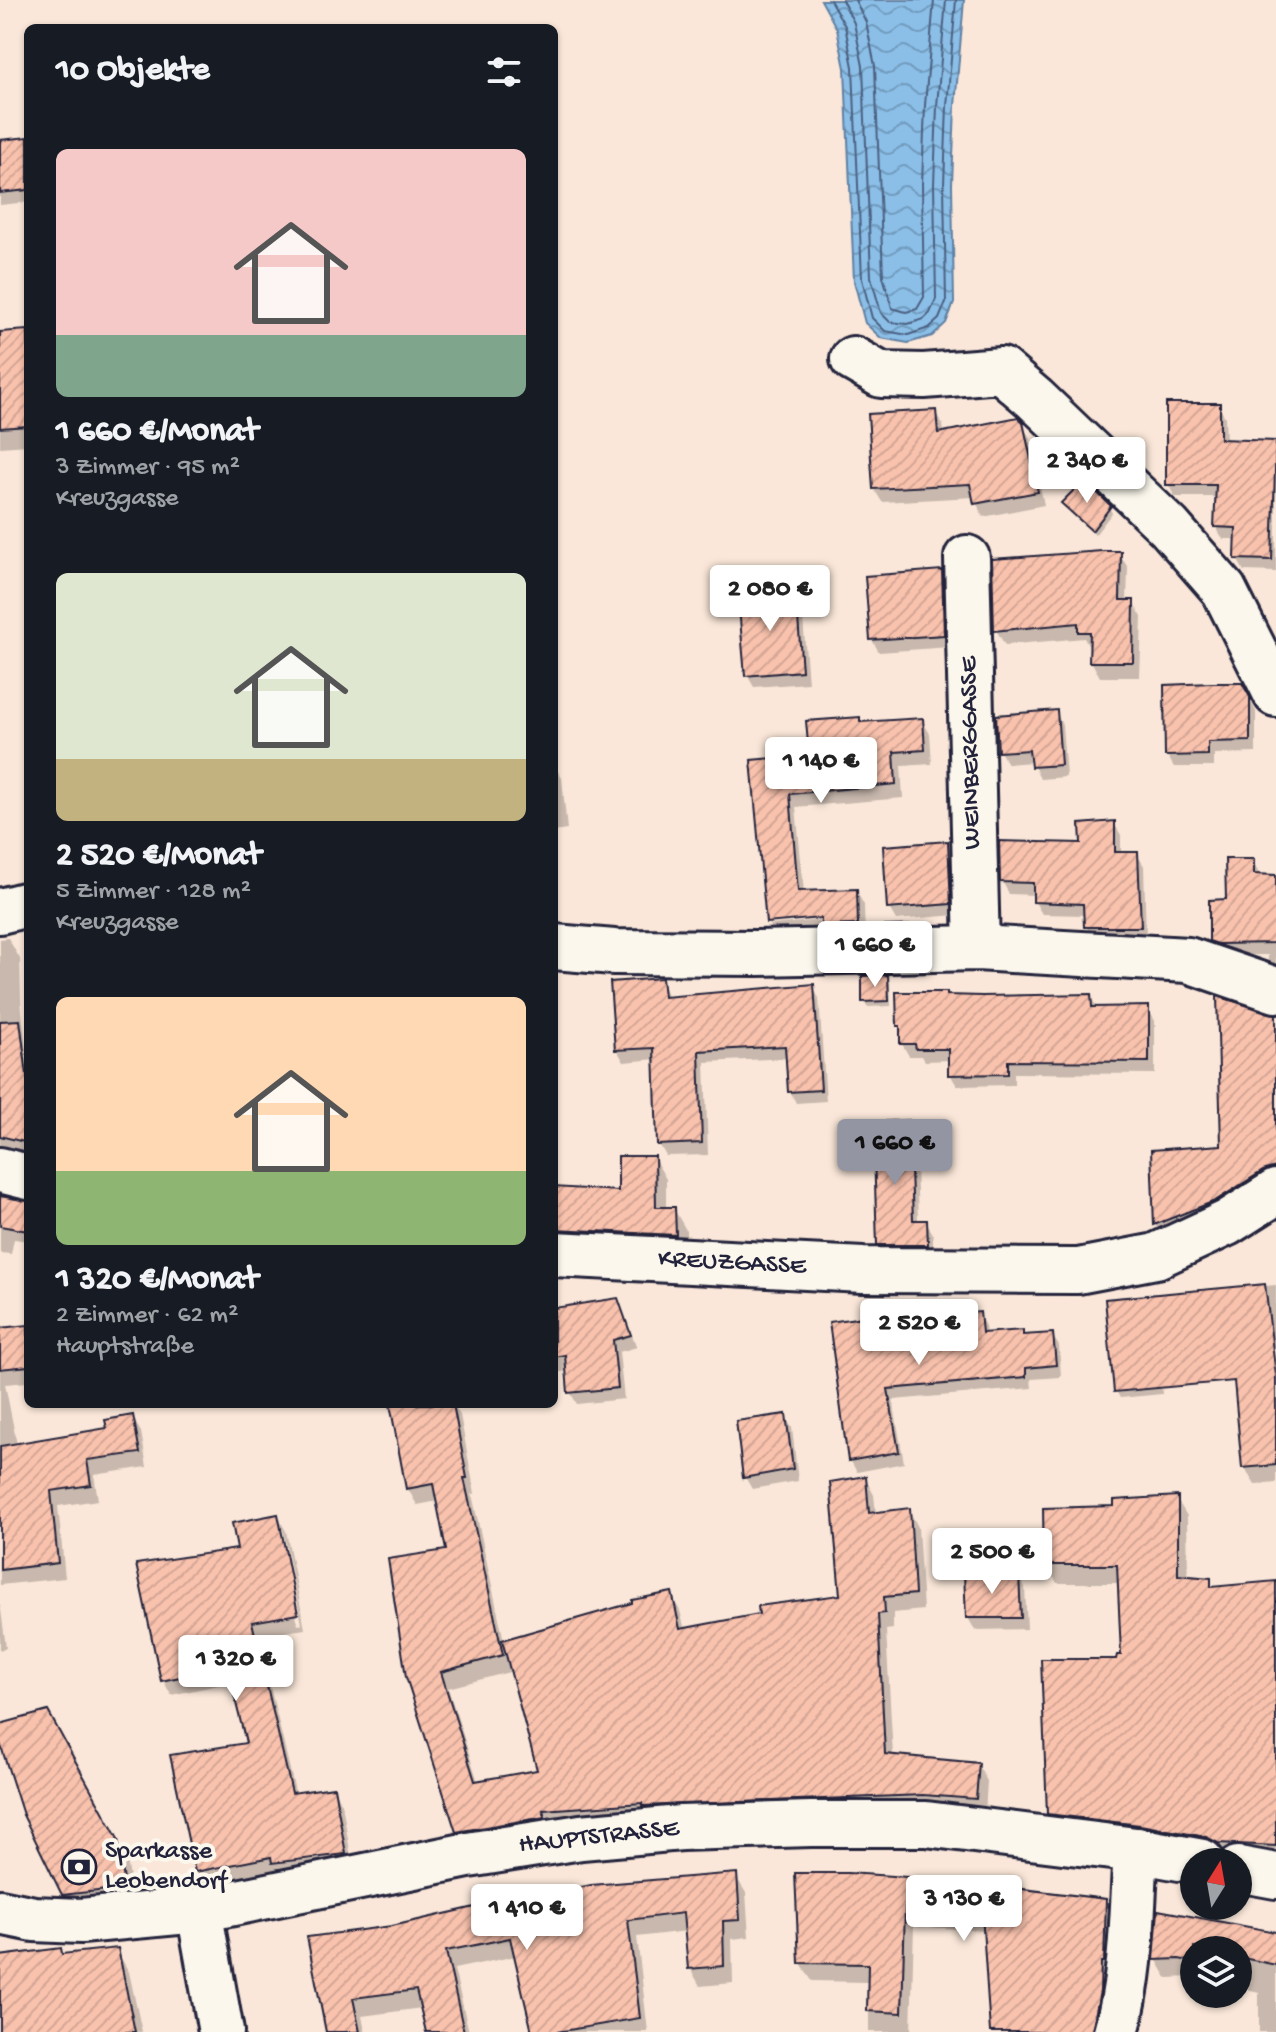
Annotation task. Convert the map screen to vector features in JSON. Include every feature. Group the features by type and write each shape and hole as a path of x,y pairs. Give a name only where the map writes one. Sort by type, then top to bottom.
{"street":[{"path":"853,359 881,375 924,376 1001,370 1169,527 1224,590 1276,694"},
{"name":"WEINBERGGASSE","path":"967,558 977,948"},
{"path":"0,911 24,905"},
{"path":"558,947 614,952 725,953 977,948 1188,960 1276,990"},
{"path":"0,1170 24,1176"},
{"name":"KREUZGASSE","path":"558,1254 863,1270 1078,1271 1156,1256 1227,1223 1276,1192"},
{"name":"HAUPTSTRASSE","path":"0,1912 34,1919 81,1921 199,1910 468,1855 581,1837 681,1828 926,1824 1180,1858"},
{"path":"1116,2032 1128,1966 1136,1850"},
{"path":"1252,1872 1276,1876"},
{"path":"199,1910 221,2032"}],"water":[{"path":"821,0 964,0 952,184 954,303 946,323 932,336 908,343 881,338 865,323 854,281 845,68 837,29"}],"building":[{"path":"24,137 24,190 0,193 0,140"},
{"path":"24,330 24,426 0,428 0,332"},
{"path":"1166,403 1220,403 1220,439 1276,441 1272,560 1235,559 1236,528 1214,527 1216,485 1166,485"},
{"path":"936,410 938,433 1018,417 1023,422 1038,492 974,504 970,484 873,489 868,414"},
{"path":"1084,480 1111,506 1092,531 1061,503"},
{"path":"1121,551 1120,600 1134,600 1133,662 1089,662 1090,632 1078,632 1078,623 994,631 992,559"},
{"path":"942,570 944,635 870,640 865,576"},
{"path":"796,591 802,671 745,676 738,596"},
{"path":"1242,683 1250,697 1250,741 1208,742 1208,755 1165,756 1164,685"},
{"path":"1057,710 1061,765 1031,767 1029,750 998,752 996,715"},
{"path":"860,717 860,722 923,718 925,750 894,752 896,784 790,794 798,891 857,889 858,925 821,926 821,918 766,923 751,760 809,755 806,721"},
{"path":"1115,821 1115,852 1138,852 1141,927 1084,927 1083,904 1033,902 1033,883 1000,882 999,841 1081,843 1080,824"},
{"path":"948,841 951,904 887,909 883,846"},
{"path":"1225,859 1254,859 1254,874 1276,875 1276,943 1218,944 1209,941 1209,900 1226,899"},
{"path":"888,975 889,1001 862,1002 862,976"},
{"path":"662,978 664,997 814,984 821,1090 788,1092 785,1046 699,1051 702,1143 657,1145 654,1048 615,1050 610,982"},
{"path":"896,992 982,996 1091,994 1092,1007 1149,1006 1149,1062 1008,1061 1008,1074 948,1075 948,1049 916,1049 915,1044 900,1044"},
{"path":"1217,996 1276,1014 1276,1167 1263,1171 1215,1201 1154,1225 1151,1150 1221,1145"},
{"path":"20,1020 24,1052 24,1142 0,1136 0,1021"},
{"path":"909,1120 913,1220 927,1220 928,1245 877,1245 873,1122"},
{"path":"618,1156 655,1156 656,1207 675,1207 676,1235 558,1229 558,1187 618,1191"},
{"path":"0,1196 24,1200 24,1230 0,1226"},
{"path":"1265,1284 1276,1376 1276,1465 1242,1468 1234,1381 1114,1392 1105,1299"},
{"path":"618,1298 631,1335 613,1340 618,1388 568,1393 565,1355 558,1356 558,1307"},
{"path":"980,1312 982,1333 1023,1330 1023,1335 1053,1333 1056,1365 1026,1368 1026,1377 888,1389 899,1452 848,1461 829,1322 876,1315 877,1321"},
{"path":"24,1325 24,1366 0,1369 0,1328"},
{"path":"391,1408 454,1408 467,1478 464,1478 503,1655 441,1672 475,1781 537,1770 502,1640 632,1603 632,1600 672,1592 680,1629 759,1614 758,1606 840,1595 830,1482 866,1476 869,1513 910,1508 915,1594 884,1597 885,1613 878,1614 885,1754 979,1763 976,1799 923,1795 642,1806 642,1803 543,1810 545,1817 456,1832 406,1677 388,1559 446,1550 433,1484 406,1489"},
{"path":"786,1414 793,1469 743,1478 736,1421"},
{"path":"133,1415 140,1453 87,1460 91,1485 51,1491 58,1563 0,1570 0,1446 107,1428 105,1420"},
{"path":"1178,1496 1178,1575 1211,1578 1211,1587 1276,1581 1276,1846 1218,1843 1206,1837 1140,1825 1047,1814 1041,1659 1116,1659 1117,1655 1121,1655 1117,1565 1044,1565 1043,1508 1114,1506 1114,1500"},
{"path":"278,1514 298,1614 252,1622 292,1793 334,1787 346,1854 272,1863 271,1857 195,1872 170,1755 246,1743 227,1667 161,1681 136,1564 237,1549 232,1523"},
{"path":"964,1573 1019,1573 1021,1618 966,1618"},
{"path":"48,1711 118,1839 125,1888 62,1895 23,1815 0,1743 0,1724"},
{"path":"737,1873 740,1920 723,1921 724,1966 688,1969 683,1913 628,1920 640,2018 557,2032 532,2032 510,1938 446,1951 464,2032 426,2032 416,1990 353,1998 360,2032 326,2032 307,1937 392,1926 591,1885"},
{"path":"795,1873 848,1873 981,1882 1106,1899 1104,1962 1101,1962 1100,1991 1092,2032 990,2032 982,1913 905,1908 902,2013 867,2011 868,1964 799,1963"},
{"path":"1158,1910 1180,1914 1180,1920 1212,1920 1276,1932 1276,1965 1252,1960 1252,1936 1180,1936 1180,1959 1154,1960"},
{"path":"61,1948 62,1954 118,1948 135,2032 0,2032 0,1956"}],"place":[{"name":"Sparkasse Leobendorf","path":"79,1867"}]}
